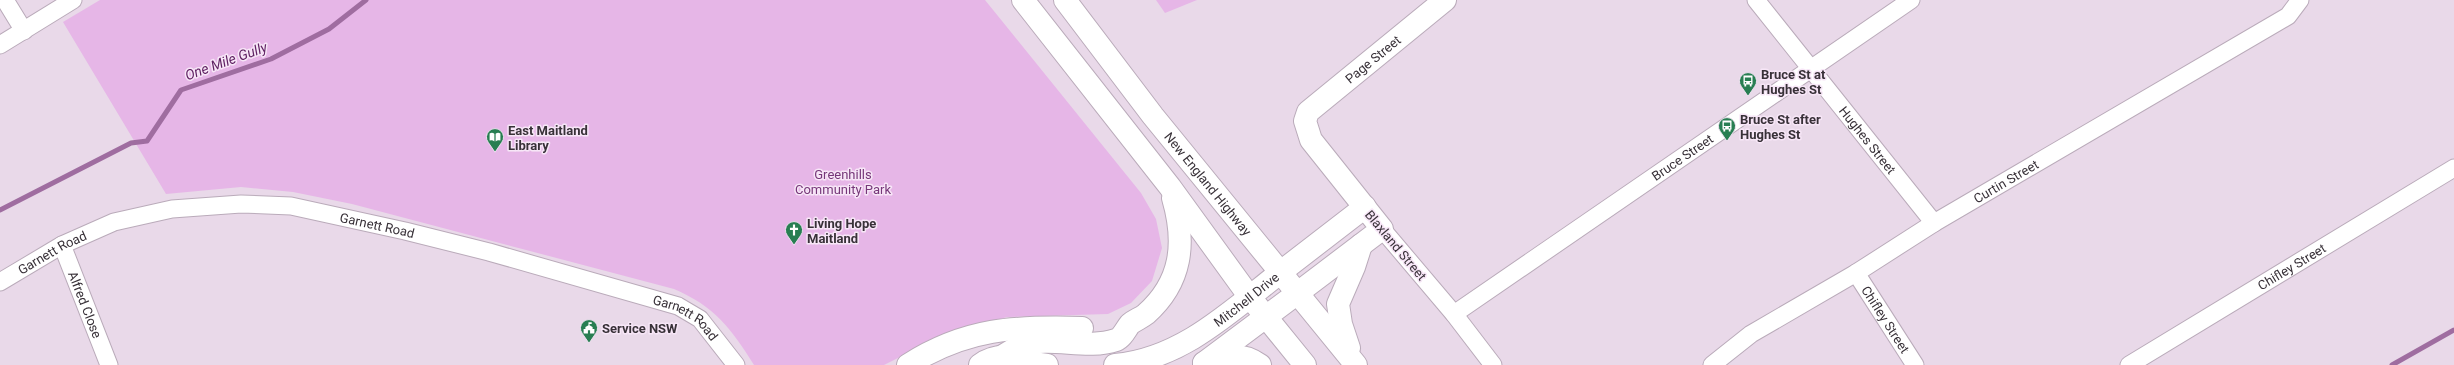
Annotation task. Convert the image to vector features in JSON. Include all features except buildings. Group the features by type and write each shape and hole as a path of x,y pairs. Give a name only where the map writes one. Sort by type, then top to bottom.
{"main road":[{"path":"1023,0 1170,188 1249,296 1305,365"},
{"name":"New England Highway","path":"1065,0 1157,120 1282,271 1356,365"},
{"name":"Page Street","path":"1305,122 1308,112 1314,104 1445,0"},
{"name":"Blaxland Street","path":"1305,122 1310,140 1382,229"},
{"path":"1001,357 1022,345 1040,343 1098,343 1118,339 1131,324 1145,315 1156,304 1165,292 1175,272 1181,250 1180,232 1170,188"},
{"name":"Mitchell Drive","path":"1115,365 1138,362 1182,345 1249,296 1365,207"},
{"name":"Mitchell Drive","path":"1202,364 1267,318 1382,229"},
{"path":"1356,365 1344,336 1338,304 1354,267 1361,245"},
{"path":"908,365 945,346 1004,328 1034,327 1095,329 1131,324"},
{"path":"1202,364 1232,355 1254,361 1260,365"},
{"path":"980,365 990,359 1001,357 1013,358 1027,364 1047,365"}],"street":[{"path":"5,0 24,30"},
{"path":"0,45 73,0"},
{"name":"Hughes Street","path":"1756,0 1934,223"},
{"name":"Bruce Street","path":"1454,314 1911,0"},
{"name":"Curtin Street","path":"1712,365 1751,334 1856,273 1934,223 2288,16 2300,0"},
{"name":"Chifley Street","path":"2129,365 2454,168"},
{"name":"Garnett Road","path":"0,282 62,245 114,222 172,209 241,204 292,206 489,252 678,306 700,319 716,336 736,365"},
{"name":"Blaxland Street","path":"1382,229 1454,314 1493,365"},
{"name":"Alfred Close","path":"62,245 109,365"},
{"name":"Chifley Street","path":"1856,273 1915,365"}],"green space":[{"name":"Greenhills Community Park","path":"100,0 985,0 1141,193 1156,219 1162,248 1152,281 1131,303 1108,314 1007,317 942,336 884,365 754,365 729,329 711,311 700,303 674,289 352,204 293,192 241,187 166,194 63,22"},
{"path":"1156,0 1197,0 1165,13"}],"waterway":[{"name":"One Mile Gully","path":"0,210 131,143 147,141 181,90 271,59 329,29 366,0"},
{"path":"2392,365 2454,330"}],"place":[{"name":"Bruce St at Hughes St","path":"1748,96"},
{"name":"Bruce St after Hughes St","path":"1727,141"},
{"name":"East Maitland Library","path":"495,152"},
{"name":"Living Hope Maitland","path":"794,245"},
{"name":"Service NSW","path":"589,343"}]}
